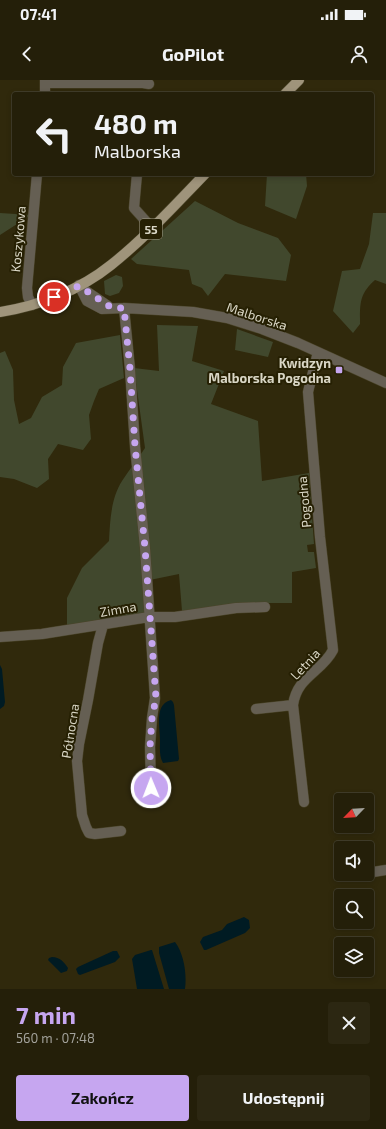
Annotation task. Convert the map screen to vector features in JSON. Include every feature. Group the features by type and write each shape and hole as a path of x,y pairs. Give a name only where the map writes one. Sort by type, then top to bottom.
{"main road":[{"path":"287,92 299,80"},
{"name":"55","path":"0,312 32,305 62,294 93,278 111,266 136,244 204,176"}],"street":[{"path":"45,82 143,83 149,86"},
{"name":"Koszykowa","path":"32,305 28,297 27,288 37,176"},
{"path":"137,176 134,208 152,228"},
{"path":"92,295 93,278"},
{"path":"79,286 112,308"},
{"name":"Malborska","path":"79,286 87,301 102,309 124,308 193,312 227,318 262,329 318,352 386,383"},
{"path":"124,308 145,548 156,698 152,718 150,747 151,788"},
{"name":"Pogodna","path":"318,352 308,392 320,537 333,650"},
{"name":"Zimna","path":"0,637 42,634 149,617 175,616 236,608 265,608"},
{"name":"Północna","path":"103,625 98,642 79,744 78,761 82,815 89,833 121,832"},
{"name":"Letnia","path":"293,705 295,694 301,685 330,657 333,650"},
{"path":"256,709 293,705 304,802"},
{"path":"374,872 386,870"}],"green space":[{"path":"267,176 306,176 307,186 296,219 265,206"},
{"path":"195,201 238,223 278,238 291,255 286,281 225,274 208,296 202,288 192,284 189,270 137,264 131,259"},
{"path":"0,213 31,215 0,235"},
{"path":"373,213 386,213 386,284 375,280 366,290 363,295 361,305 360,324 353,333 333,311 342,271 360,269 369,244"},
{"path":"116,275 122,277 123,286 119,293 110,296 105,294 104,281"},
{"path":"157,325 198,326 192,361 224,371 211,404 258,421 262,481 309,473 314,544 307,545 308,552 314,552 316,568 292,572 292,603 238,603 182,611 179,574 145,581 148,612 67,625 67,598 82,568 109,541 115,495 122,481 145,448 134,368 159,371"},
{"path":"237,329 273,342 268,357 235,350"},
{"path":"120,335 124,378 99,389 89,415 91,439 83,450 58,444 48,459 49,479 37,488 14,479 0,477 0,353 5,351 13,370 14,400 19,424 31,418 42,397 62,385 63,367 76,343"}],"water":[{"path":"0,665 2,669 5,702 4,706 0,709"},
{"path":"171,700 174,705 179,759 178,761 163,763 160,752 159,717 162,706"},
{"path":"244,917 249,920 250,928 245,933 204,950 200,942 203,937 222,930 227,924"},
{"path":"175,942 181,952 184,964 186,977 185,989 169,989 159,953 159,947"},
{"path":"152,950 164,989 137,989 132,959 135,955"},
{"path":"113,951 117,951 120,957 115,962 80,975 78,974 76,969 78,967"},
{"path":"52,957 60,959 68,968 67,971 61,973 48,960"}],"place":[{"name":"Kwidzyn Malborska Pogodna","path":"339,370"}],"route":[{"path":"54,297 79,286 112,308 124,308 145,548 156,698 152,718 150,747 151,788"}]}
